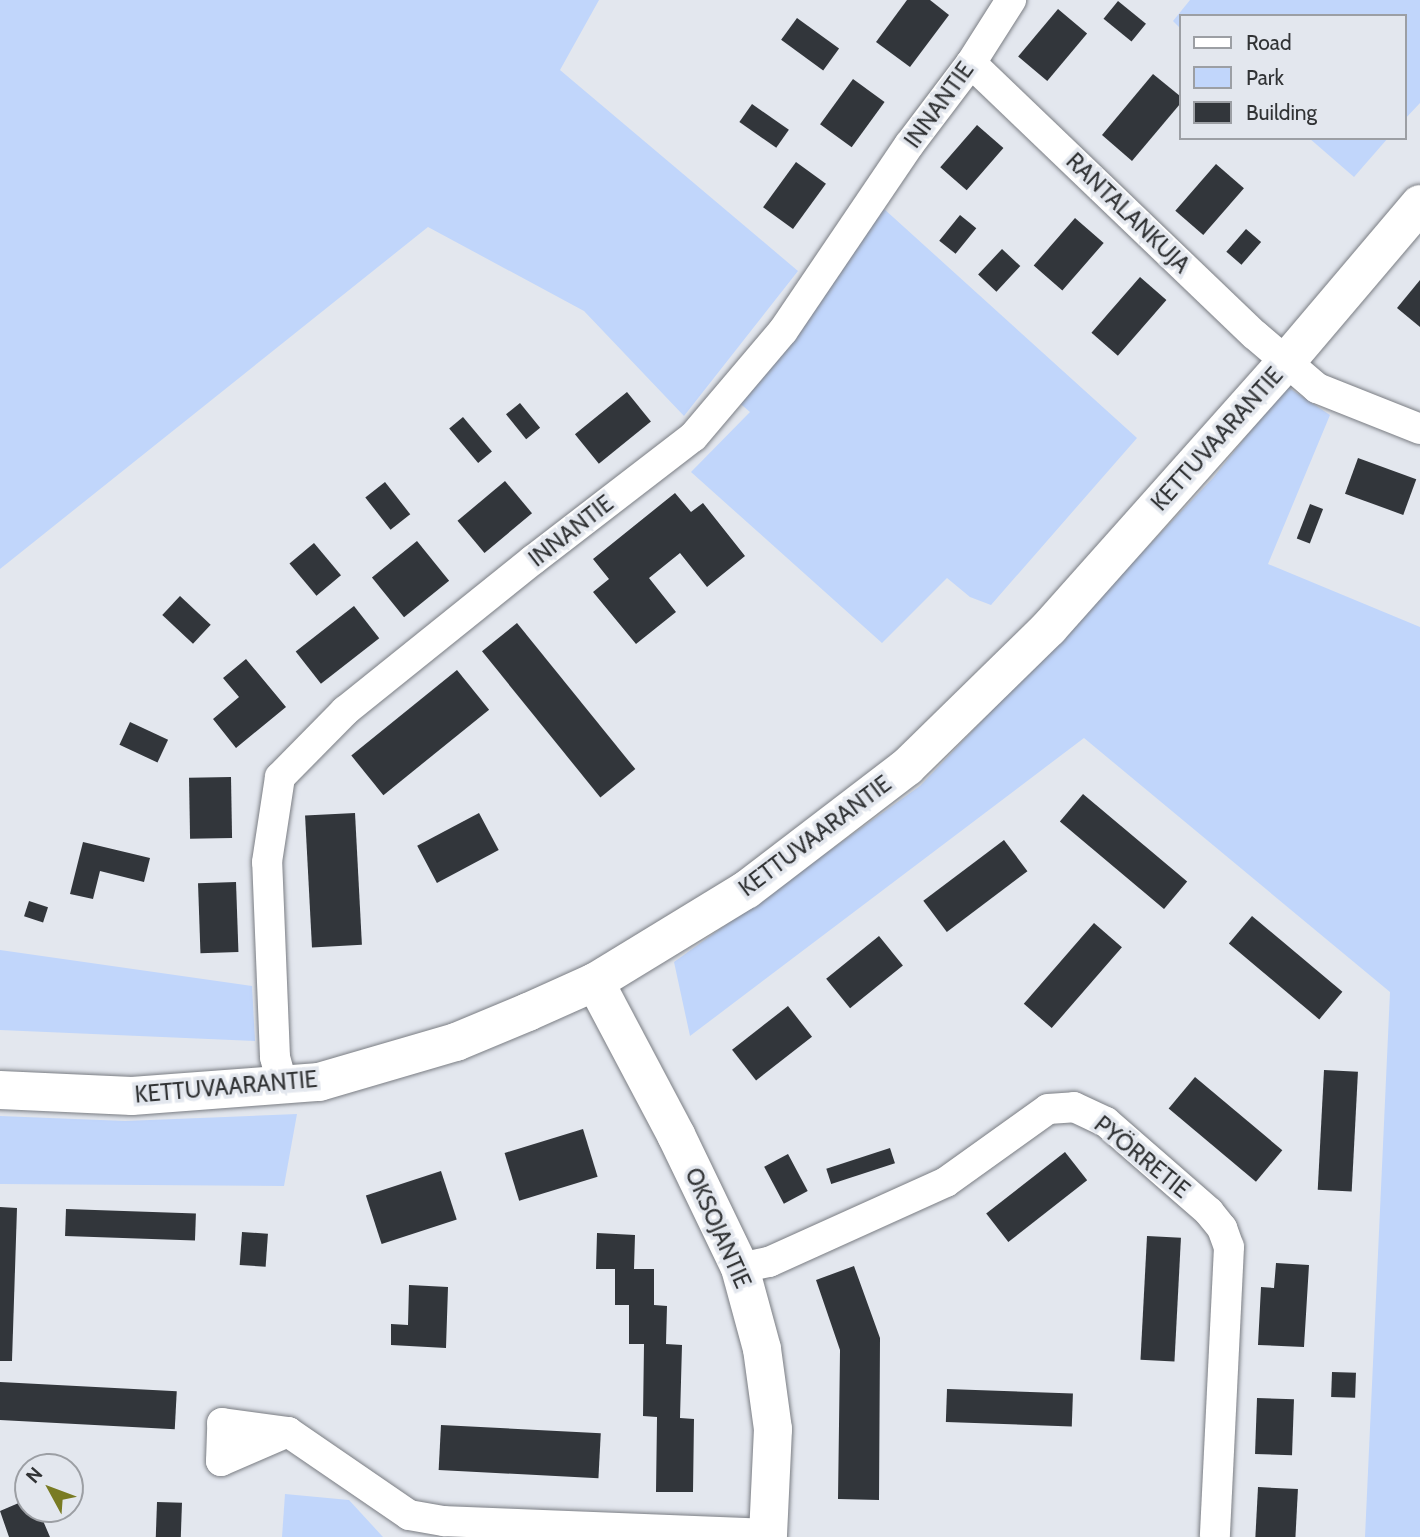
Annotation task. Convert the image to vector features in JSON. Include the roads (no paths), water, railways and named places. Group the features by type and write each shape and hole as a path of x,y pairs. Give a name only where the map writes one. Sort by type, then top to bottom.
{"street":[{"name":"INNANTIE","path":"283,1087 275,1057 267,862 280,777 345,711 533,560 693,437 783,331 909,145 971,64 1011,0"},
{"name":"RANTALANKUJA","path":"971,64 1286,362 1317,388 1420,429"},
{"name":"KETTUVAARANTIE","path":"0,1090 132,1096 283,1087 318,1082 456,1042 595,982 746,890 907,767 1049,628 1286,362 1420,204"},
{"name":"OKSOJANTIE","path":"595,982 676,1135 740,1268 762,1349 773,1429 768,1535"},
{"name":"PYÖRRETIE","path":"740,1268 769,1262 946,1182 1048,1109 1074,1107 1106,1122 1209,1212 1222,1228 1228,1247 1215,1537"},
{"path":"288,1432 409,1515 444,1521 768,1535"}]}
